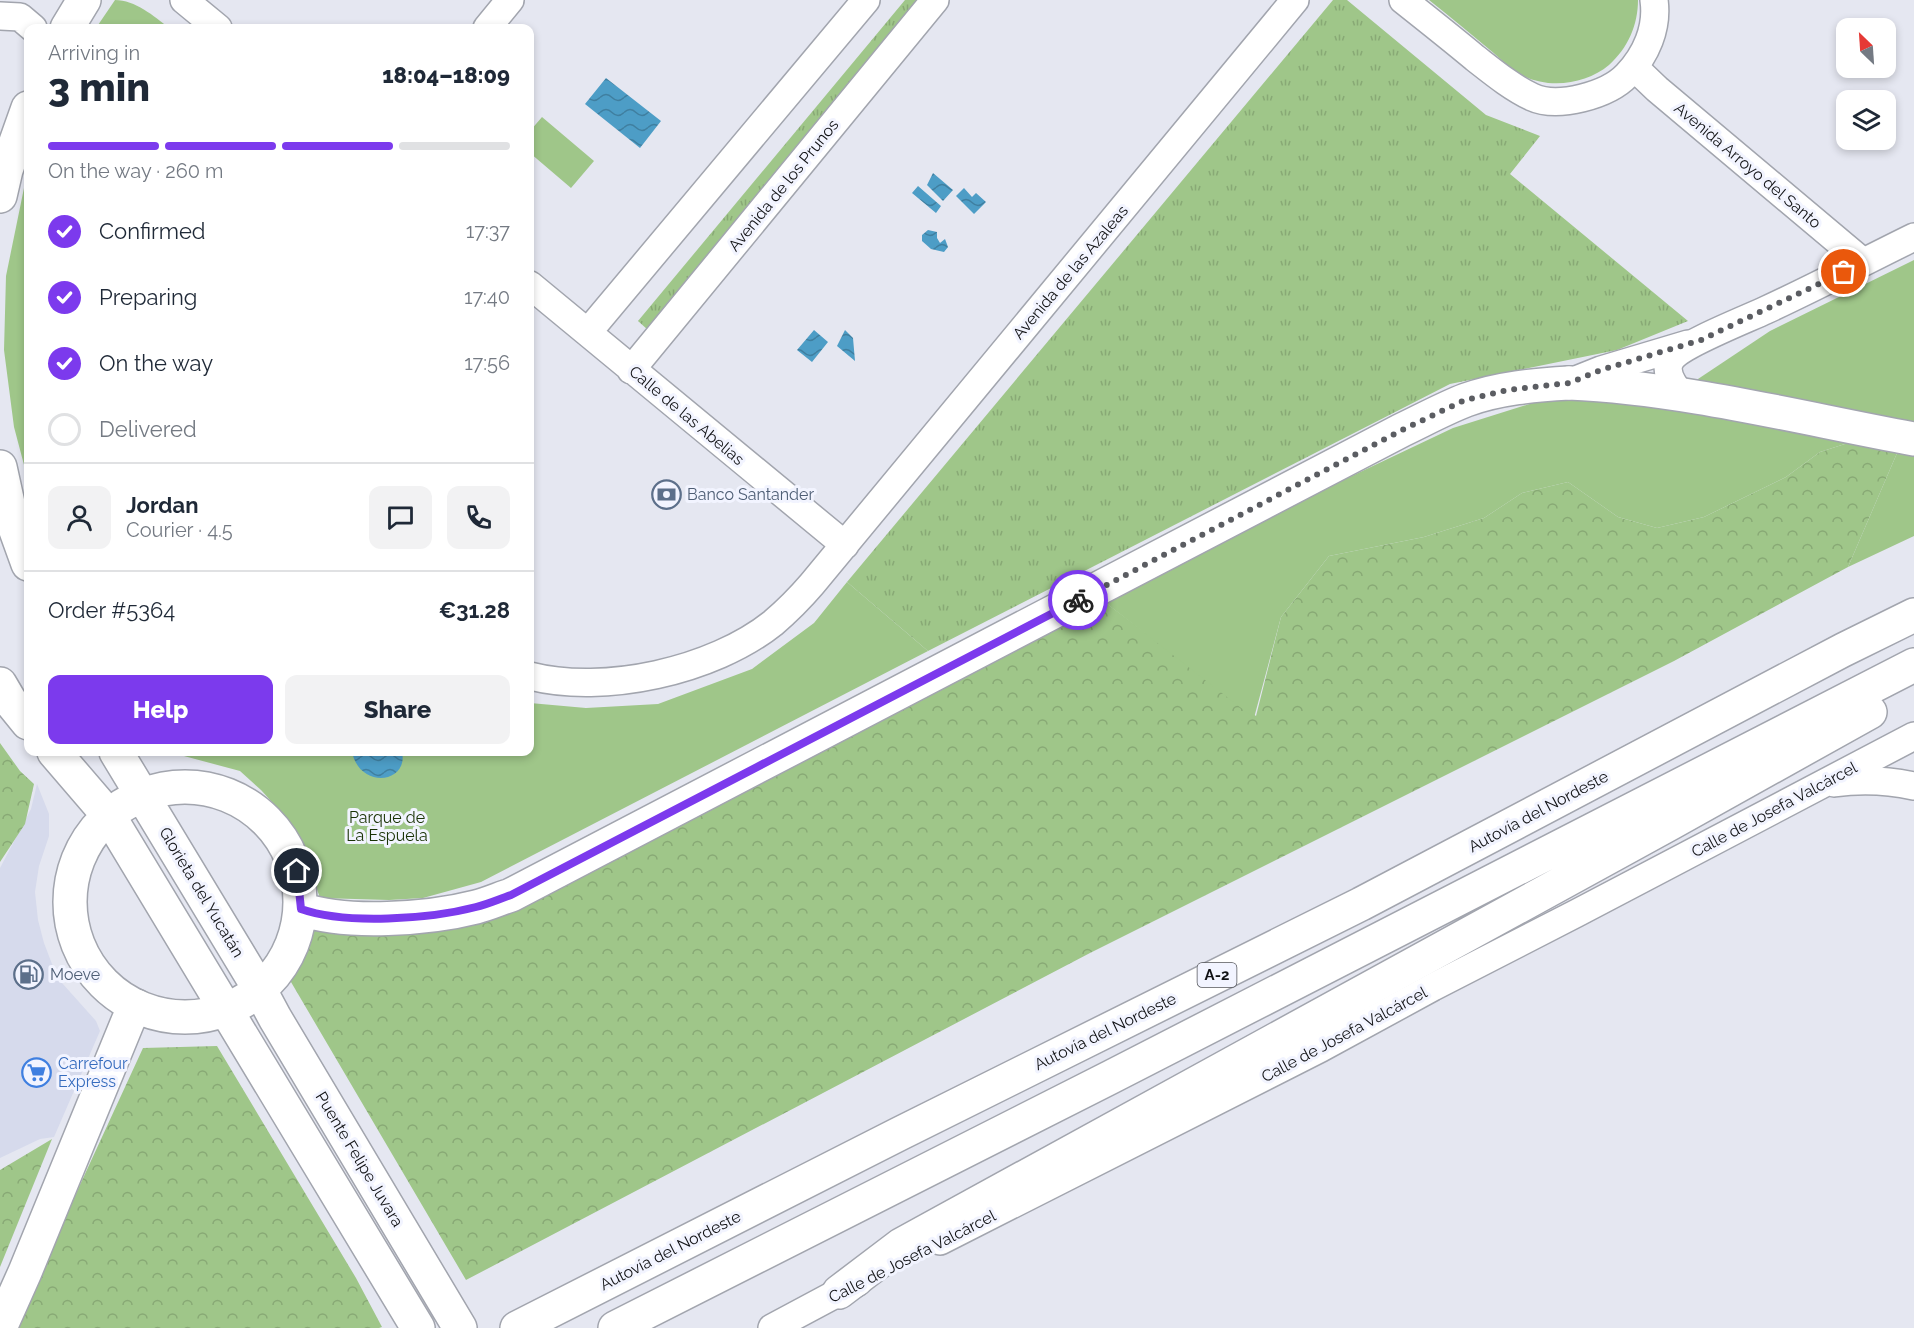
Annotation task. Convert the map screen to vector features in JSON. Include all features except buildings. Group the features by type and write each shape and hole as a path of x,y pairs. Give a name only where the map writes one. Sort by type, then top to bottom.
{"main road":[{"path":"69,24 84,0"},
{"path":"0,196 6,170 24,119"},
{"path":"301,909 318,915 341,918 390,918 447,913 476,907 511,895 1402,430 1465,400 1485,394 1569,383 1592,384 1681,395 1914,439"},
{"path":"0,466 11,517 24,553"},
{"name":"Autovía del Nordeste","path":"517,1328 1360,904 1914,615"},
{"name":"A-2","path":"615,1328 1914,665"},
{"path":"839,1292 901,1245 1671,824 1896,697 1914,682"},
{"path":"0,684 24,718"},
{"path":"57,756 109,816 418,1328"},
{"name":"Glorieta del Yucatán","path":"119,756 260,990"},
{"path":"182,787 220,792 254,809 281,836 297,871 301,909 295,939 281,967 260,990 226,1010 196,1017 165,1015 136,1006 113,991 94,972 79,946 71,917 71,888 79,859 92,836 109,816 144,795 182,787"},
{"name":"Puente Felipe Juvara","path":"260,990 274,1018 460,1328"},
{"path":"0,1328 136,1006"}],"street":[{"path":"184,0 213,24"},
{"path":"490,24 510,0"},
{"path":"588,332 866,0"},
{"name":"Avenida de los Prunos","path":"631,370 934,0"},
{"name":"Avenida de las Azaleas","path":"534,677 571,682 605,682 635,679 687,667 740,643 771,624 798,600 1295,0"},
{"path":"1403,0 1509,84 1534,98 1563,101 1587,98 1608,89 1624,78 1634,67 1647,46 1654,25 1654,0"},
{"path":"0,16 20,18 28,24"},
{"name":"Avenida Arroyo del Santo","path":"1634,67 1657,89 1863,262"},
{"path":"1681,395 1669,374 1668,366 1672,358 1701,340 1786,301 1914,237"},
{"name":"Calle de las Abelias","path":"534,288 845,545"},
{"path":"1569,383 1601,370 1701,340"},
{"name":"Calle de Josefa Valcárcel","path":"772,1328 1322,1048 1433,987 1914,736"},
{"path":"1818,786 1861,779 1914,786"}],"shaded area":[{"name":"Moeve","path":"37,784 49,814 49,836 39,866 35,892 38,920 52,964 62,983 96,1021 100,1031 54,1137 40,1139 0,1158 0,868 31,809"}],"green space":[{"path":"115,0 137,6 164,24 99,24"},
{"path":"905,0 918,0 648,330 638,321"},
{"path":"1333,0 1347,0 1486,115 1540,136 1510,174 1688,321 1617,350 1450,384 928,651 847,582"},
{"path":"1429,0 1638,0 1638,9 1627,44 1609,65 1577,81 1553,83 1541,82 1514,71"},
{"path":"542,117 594,161 571,188 534,156 534,126"},
{"path":"24,188 24,465 14,427 4,350 6,276"},
{"path":"1914,260 1914,536 1848,567 1910,423 1820,452 1786,477 1704,517 1657,528 1618,517 1568,482 1522,493 1484,518 1424,537 1329,556 1281,617 1254,718 1102,600 1453,428 1542,400 1692,383 1770,331"},
{"path":"1910,423 1848,567 1674,661 1090,953 466,1280 281,965 309,928 457,923 1102,600 1256,716 1281,617 1329,556 1424,537 1484,518 1522,493 1568,482 1618,517 1657,528 1704,517 1786,477 1820,452"},
{"name":"Parque de La Espuela","path":"847,582 928,651 481,882 423,898 389,900 320,898 305,855 281,812 261,790 240,771 184,756 534,756 534,703 586,708 658,704 752,669 814,623"},
{"path":"0,743 20,771 34,784 25,824 0,862"},
{"path":"217,1046 356,1278 382,1327 14,1328 143,1048"},
{"path":"52,1139 0,1267 0,1170"}],"water":[{"path":"606,78 661,121 640,148 585,104"},
{"path":"933,173 953,190 943,201 927,185"},
{"path":"918,186 941,206 936,213 912,193"},
{"path":"964,188 972,197 976,193 986,202 974,214 956,196"},
{"path":"928,230 937,232 940,243 945,239 948,247 944,252 931,249 922,241 922,235"},
{"path":"814,330 828,342 812,362 797,350"},
{"path":"845,330 853,338 855,361 837,346"},
{"path":"354,756 402,756 398,770 391,776 383,778 373,777 357,764"}],"way so far":[{"path":"1078,600 1402,430 1465,400 1508,390 1569,383 1601,370 1701,340 1844,272"}],"place":[{"name":"Banco Santander","path":"666,494"},
{"name":"Moeve","path":"29,974"},
{"name":"Carrefour Express","path":"37,1072"}],"route":[{"path":"297,871 301,909 318,915 341,918 390,918 447,913 476,907 511,895 1078,600"}]}
